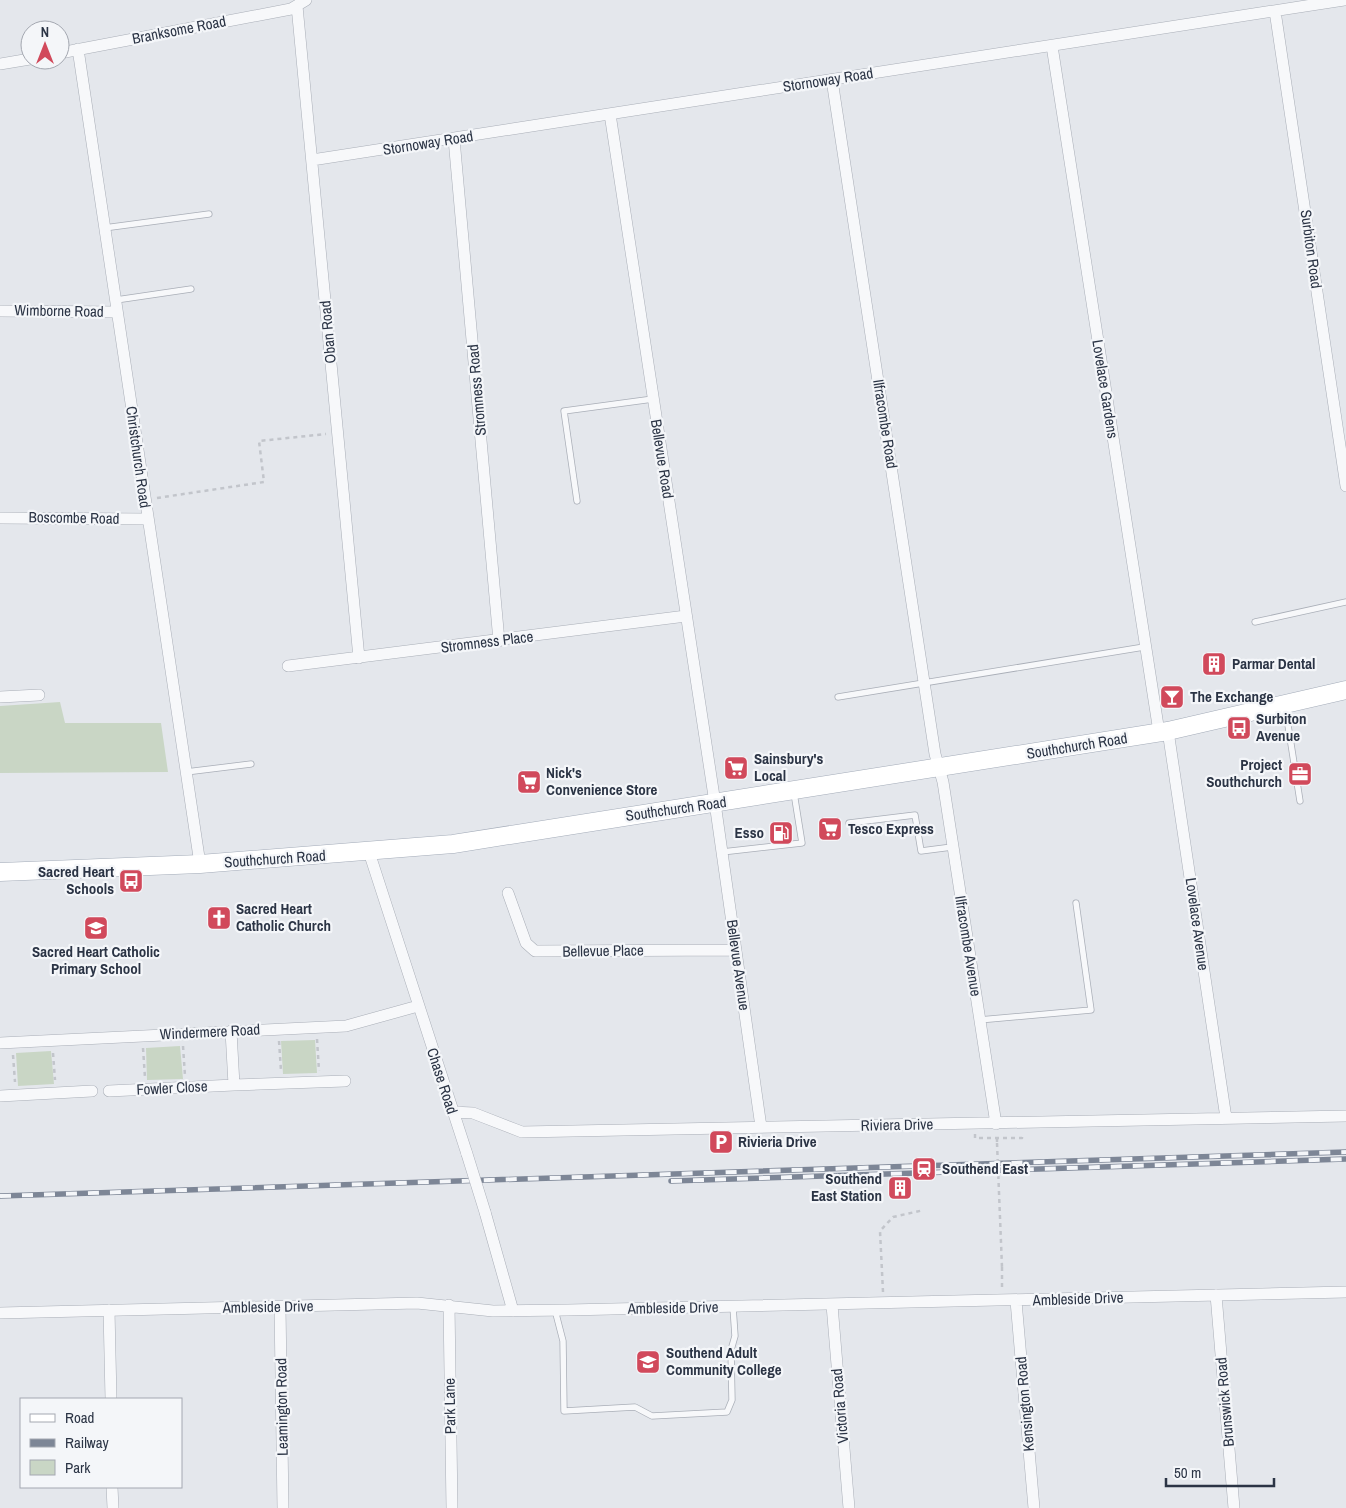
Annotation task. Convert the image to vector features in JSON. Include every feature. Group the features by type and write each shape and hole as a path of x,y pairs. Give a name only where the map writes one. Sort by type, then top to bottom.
{"main road":[{"name":"Southchurch Road","path":"0,872 200,864 453,844 1163,731 1346,690"}],"street":[{"name":"Stornoway Road","path":"312,160 1344,0"},
{"name":"Branksome Road","path":"70,51 302,3"},
{"name":"Oban Road","path":"302,3 312,160 360,658"},
{"name":"Surbiton Road","path":"1275,11 1346,486"},
{"name":"Lovelace Gardens","path":"1052,46 1144,647 1163,731"},
{"name":"Christchurch Road","path":"78,50 200,864"},
{"path":"0,64 20,61"},
{"name":"Ilfracombe Road","path":"832,80 924,682 939,768"},
{"name":"Bellevue Road","path":"610,114 715,803"},
{"name":"Stromness Road","path":"454,139 499,640"},
{"name":"Wimborne Road","path":"0,311 116,306"},
{"name":"Boscombe Road","path":"0,518 148,519"},
{"name":"Stromness Place","path":"288,666 686,616"},
{"path":"0,697 39,695"},
{"name":"Lovelace Avenue","path":"1163,731 1226,1118"},
{"name":"Ilfracombe Avenue","path":"939,768 996,1124"},
{"name":"Bellevue Avenue","path":"715,803 762,1127"},
{"name":"Chase Road","path":"369,852 467,1154 513,1311"},
{"name":"Bellevue Place","path":"508,894 526,943 535,951 736,950"},
{"name":"Windermere Road","path":"0,1042 346,1026 418,1006"},
{"path":"231,1032 234,1085"},
{"name":"Fowler Close","path":"110,1090 345,1081"},
{"path":"0,1096 92,1092"},
{"name":"Riviera Drive","path":"452,1112 472,1112 522,1132 1346,1116"},
{"name":"Ambleside Drive","path":"0,1313 417,1303 513,1311 1346,1292"},
{"name":"Brunswick Road","path":"1216,1295 1234,1508"},
{"name":"Kensington Road","path":"1016,1301 1034,1508"},
{"name":"Park Lane","path":"448,1305 452,1508"},
{"name":"Victoria Road","path":"832,1305 849,1508"},
{"name":"Leamington Road","path":"280,1307 283,1508"},
{"path":"110,1310 111,1398"},
{"path":"112,1488 113,1508"}],"lane":[{"path":"104,228 209,214"},
{"path":"116,306 190,288"},
{"path":"577,501 564,412 653,399"},
{"path":"1255,622 1346,602"},
{"path":"838,697 1144,647"},
{"path":"1284,704 1300,801"},
{"path":"186,772 251,764"},
{"path":"722,852 802,842 794,791"},
{"path":"849,823 915,815 921,851 952,847"},
{"path":"979,1020 1091,1010 1076,903"},
{"path":"555,1310 563,1341 564,1411 635,1407 652,1416 727,1412 732,1400 731,1350 735,1336 733,1307"}],"path":[{"path":"145,500 264,482 259,441 338,432"},
{"path":"317,1037 319,1076"},
{"path":"278,1039 281,1077"},
{"path":"183,1044 185,1087"},
{"path":"143,1046 146,1089"},
{"path":"53,1049 56,1087"},
{"path":"13,1051 16,1089"},
{"path":"997,1138 1002,1301"},
{"path":"884,1303 880,1231 893,1217 924,1210"}],"green space":[{"path":"60,702 65,723 161,723 168,772 0,773 0,706"},
{"path":"315,1040 317,1073 283,1074 281,1041"},
{"path":"180,1046 183,1079 147,1080 146,1048"},
{"path":"51,1051 54,1084 18,1086 16,1053"}],"railway":[{"path":"0,1196 1346,1152"},
{"path":"671,1181 1346,1159"}],"place":[{"name":"Parmar Dental","path":"1214,664"},
{"name":"The Exchange","path":"1172,697"},
{"name":"Surbiton Avenue","path":"1239,728"},
{"name":"Sainsbury's Local","path":"736,768"},
{"name":"Project Southchurch","path":"1300,774"},
{"name":"Nick's Convenience Store","path":"529,782"},
{"name":"Tesco Express","path":"830,829"},
{"name":"Esso","path":"781,833"},
{"name":"Sacred Heart Schools","path":"131,881"},
{"name":"Sacred Heart Catholic Church","path":"219,918"},
{"name":"Sacred Heart Catholic Primary School","path":"96,928"},
{"name":"Rivieria Drive","path":"721,1142"},
{"name":"Southend East","path":"924,1169"},
{"name":"Southend East Station","path":"900,1188"},
{"name":"Southend Adult Community College","path":"648,1362"}]}
